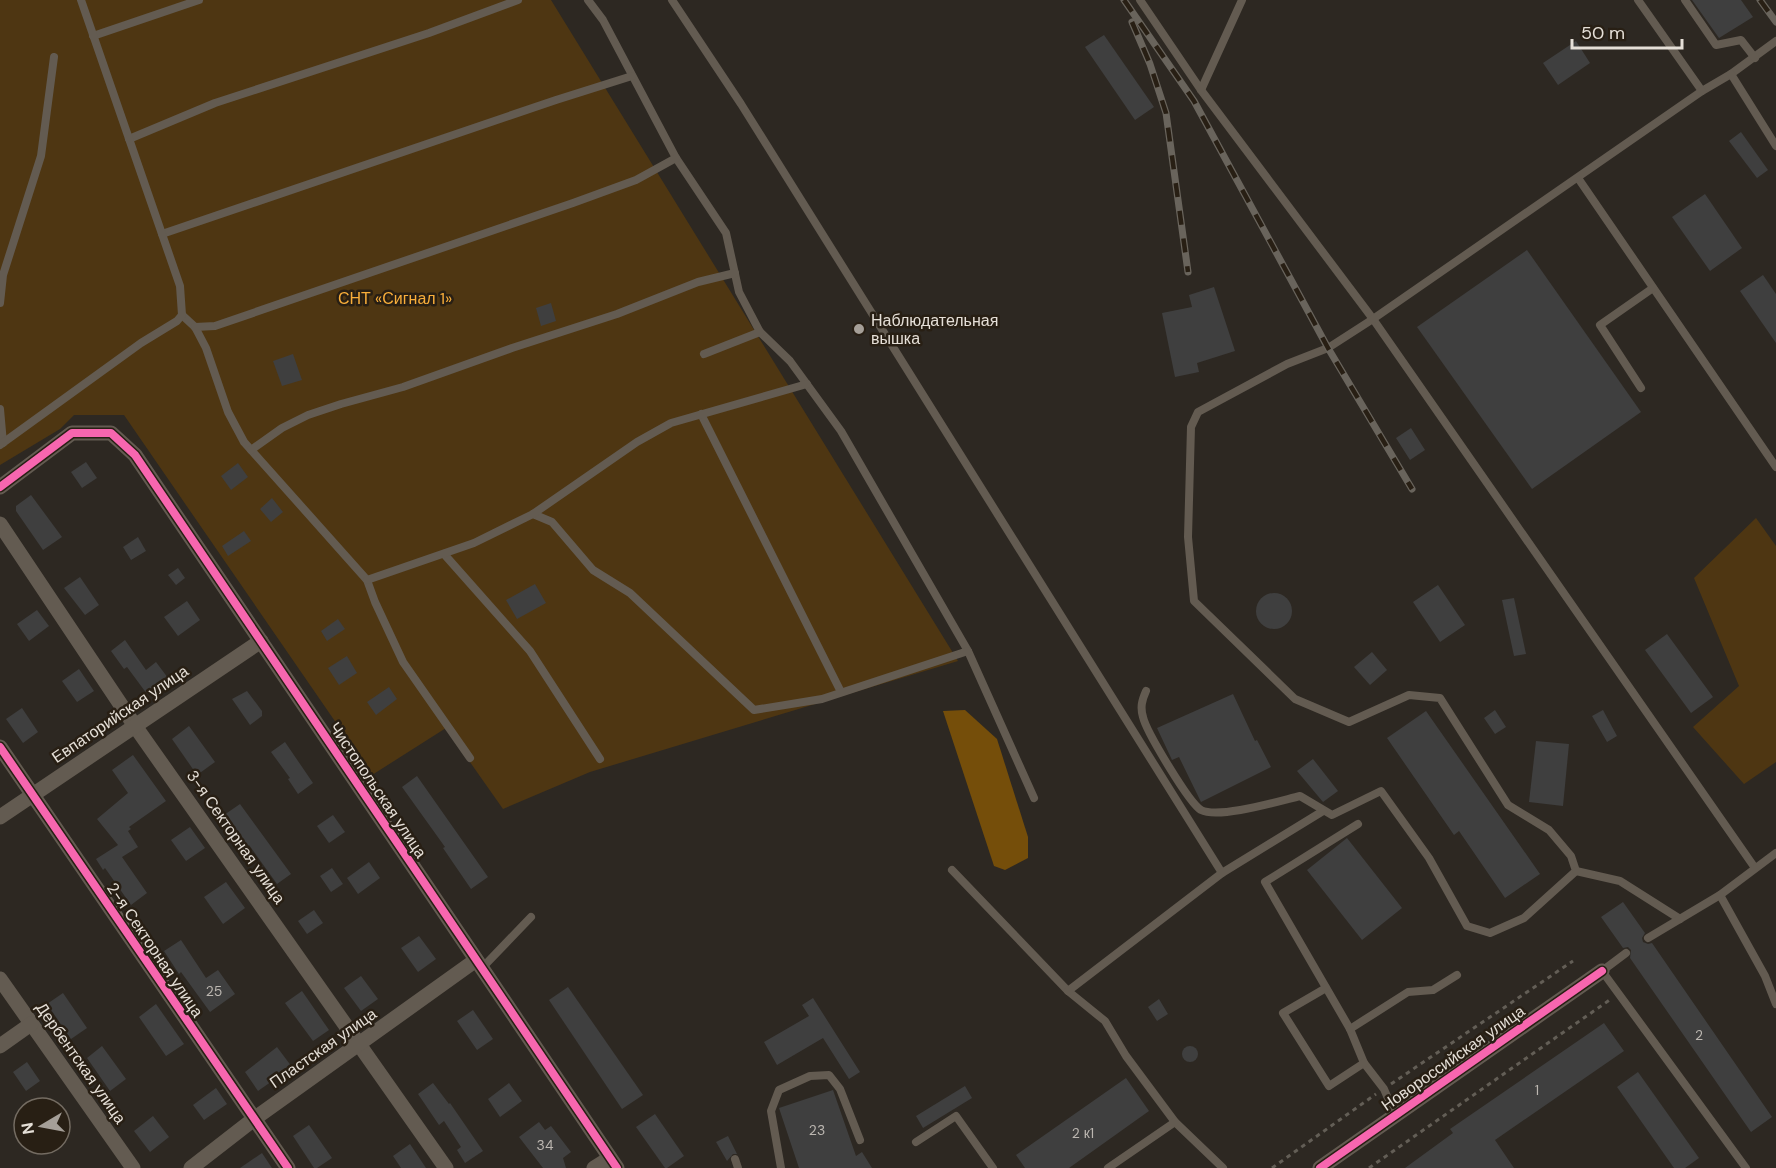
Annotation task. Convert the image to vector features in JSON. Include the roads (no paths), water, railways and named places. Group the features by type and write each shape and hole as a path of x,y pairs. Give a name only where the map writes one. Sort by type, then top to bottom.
{"street":[{"name":"Чистопольская улица","path":"0,487 72,433 111,433 135,455 614,1163"},
{"name":"3-я Секторная улица","path":"0,524 135,726 446,1168"},
{"name":"Евпаторийская улица","path":"0,817 261,641"},
{"name":"2-я Секторная улица","path":"0,747 288,1168"},
{"name":"Пластская улица","path":"191,1168 254,1119 479,964"},
{"name":"Новороссийская улица","path":"1320,1168 1602,971"},
{"name":"Дербентская улица","path":"0,979 133,1168"},
{"path":"0,1046 31,1024"},
{"path":"594,1168 614,1163"}],"lane":[{"path":"81,0 180,286 182,315 195,327 216,372 228,412 251,450 367,580 403,662 470,758"},
{"path":"93,36 200,0"},
{"path":"129,139 216,104 429,33 518,0"},
{"path":"588,0 603,20 676,158 726,233 739,292 760,332 790,361 841,431 969,651 1034,798"},
{"path":"672,0 741,104 1222,873"},
{"path":"1140,0 1201,90 1373,319 1755,868"},
{"path":"1201,90 1242,0"},
{"path":"1638,0 1702,91"},
{"path":"1685,0 1716,45 1741,40 1755,58"},
{"path":"1576,871 1571,856 1549,830 1508,805 1440,698 1409,695 1349,722 1295,699 1194,601 1188,537 1191,427 1198,412 1287,364 1328,348 1373,319 1702,91 1755,58 1776,41"},
{"path":"0,303 3,275 41,156 54,57"},
{"path":"1731,74 1776,146"},
{"path":"162,234 272,199 556,100 632,76"},
{"path":"195,327 215,326 550,211 636,180 676,158"},
{"path":"1578,177 1776,467"},
{"path":"251,450 282,428 308,415 404,387 512,348 617,314 698,282 735,273"},
{"path":"1641,387 1600,325 1653,288"},
{"path":"2,444 141,343 177,321 182,315"},
{"path":"704,354 760,332"},
{"path":"367,580 474,543 533,514 651,433 671,423 807,384"},
{"path":"0,409 2,444"},
{"path":"701,414 841,692"},
{"path":"533,514 552,522 593,570 630,593 754,710 822,699 969,651"},
{"path":"444,554 530,651 600,759"},
{"path":"1146,691 1141,702 1143,719 1181,787 1201,809 1219,813 1300,796 1332,815 1381,791 1429,858 1467,926 1490,933 1524,918 1576,871"},
{"path":"1068,991 1222,873 1323,811"},
{"path":"1358,824 1265,882 1350,1029 1364,1063 1384,1089 1395,1115"},
{"path":"1648,938 1720,895 1776,853"},
{"path":"952,870 1068,991 1106,1021 1126,1056 1175,1122 1223,1168"},
{"path":"1576,871 1620,881 1680,919"},
{"path":"1720,895 1765,976 1776,1004"},
{"path":"479,964 531,917"},
{"path":"1626,953 1602,971 1746,1168"},
{"path":"1350,1029 1408,992 1433,990 1457,975"},
{"path":"1326,988 1283,1013 1329,1086 1364,1063"},
{"path":"781,1168 771,1111 779,1090 810,1076 829,1076 840,1089 860,1140"},
{"path":"916,1142 956,1116 993,1168"},
{"path":"1108,1168 1175,1122"},
{"path":"735,1159 738,1168"}],"railway":[{"path":"1124,0 1194,101 1328,348 1412,489"},
{"path":"1760,0 1776,22"},
{"path":"1132,22 1150,64 1166,113 1188,272"}],"place":[{"name":"Наблюдательная вышка","path":"859,329"}],"park label":[{"name":"СНТ «Сигнал 1»","path":"395,298"}]}
